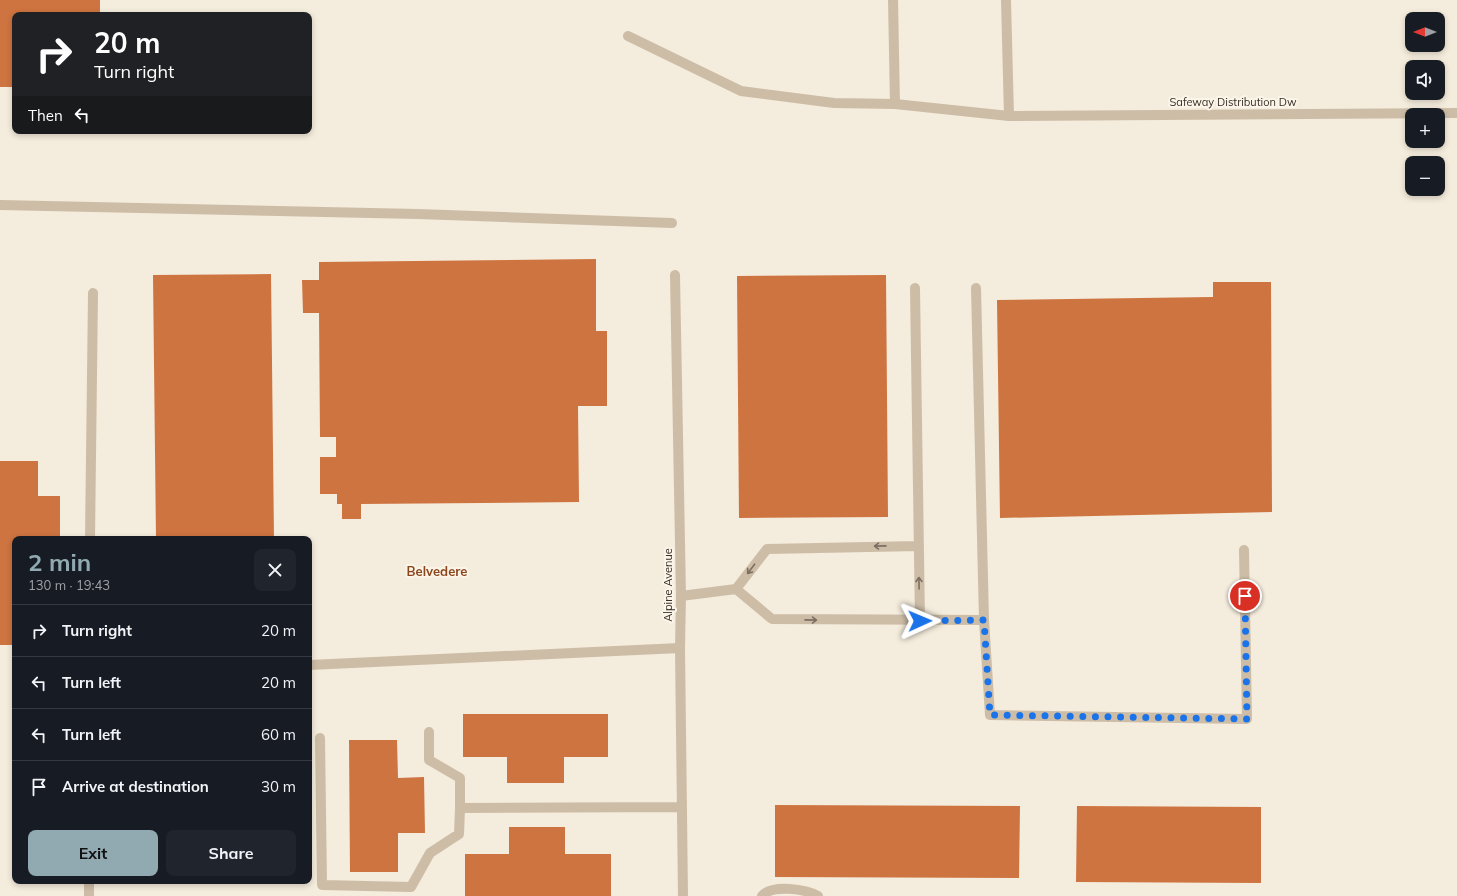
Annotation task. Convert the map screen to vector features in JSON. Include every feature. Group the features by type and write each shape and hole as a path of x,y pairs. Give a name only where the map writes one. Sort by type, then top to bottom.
{"street":[{"path":"893,0 895,104"},
{"path":"1006,0 1008,116"},
{"name":"Safeway Distribution Dw","path":"628,36 741,91 834,103 895,104 1008,116 1457,113"},
{"path":"0,205 418,214 672,223"},
{"name":"Alpine Avenue","path":"675,275 681,596 680,648 683,896"},
{"path":"915,288 920,621"},
{"path":"976,288 984,620 990,715 1247,719 1244,550"},
{"path":"90,536 93,293"},
{"path":"681,596 736,589 767,549 919,546"},
{"path":"736,589 772,619 920,621 984,620"},
{"path":"312,665 680,648"},
{"path":"320,738 322,885 411,887 430,853 459,834 460,778 429,760 429,732"},
{"path":"460,808 682,807"},
{"path":"88,884 88,896"},
{"path":"762,896 771,890 787,889 799,890 818,896"}],"building":[{"path":"0,0 100,0 100,12 12,12 12,87 0,87"},
{"path":"596,259 596,331 607,331 607,406 578,406 579,502 361,504 361,519 342,519 342,504 337,504 337,494 320,494 320,457 336,457 336,437 320,437 319,313 303,313 302,280 319,280 319,262"},
{"path":"271,274 274,536 156,536 153,275"},
{"path":"886,275 888,517 739,518 737,276"},
{"path":"1213,282 1271,282 1272,512 1000,518 997,300 1213,297"},
{"path":"0,461 38,461 38,496 60,496 60,536 12,536 12,645 0,645"},
{"path":"463,714 608,714 608,757 564,757 564,783 507,783 507,757 463,757"},
{"path":"349,740 397,740 398,778 424,777 425,833 398,833 398,872 350,872"},
{"path":"775,805 1020,806 1019,878 775,877"},
{"path":"1077,806 1261,807 1261,883 1076,882"},
{"path":"509,827 565,827 565,854 611,854 611,896 465,896 465,854 509,854"}],"district":[{"name":"Belvedere","path":"437,571"}],"route":[{"path":"920,621 984,620 990,715 1247,719 1245,596"}]}
